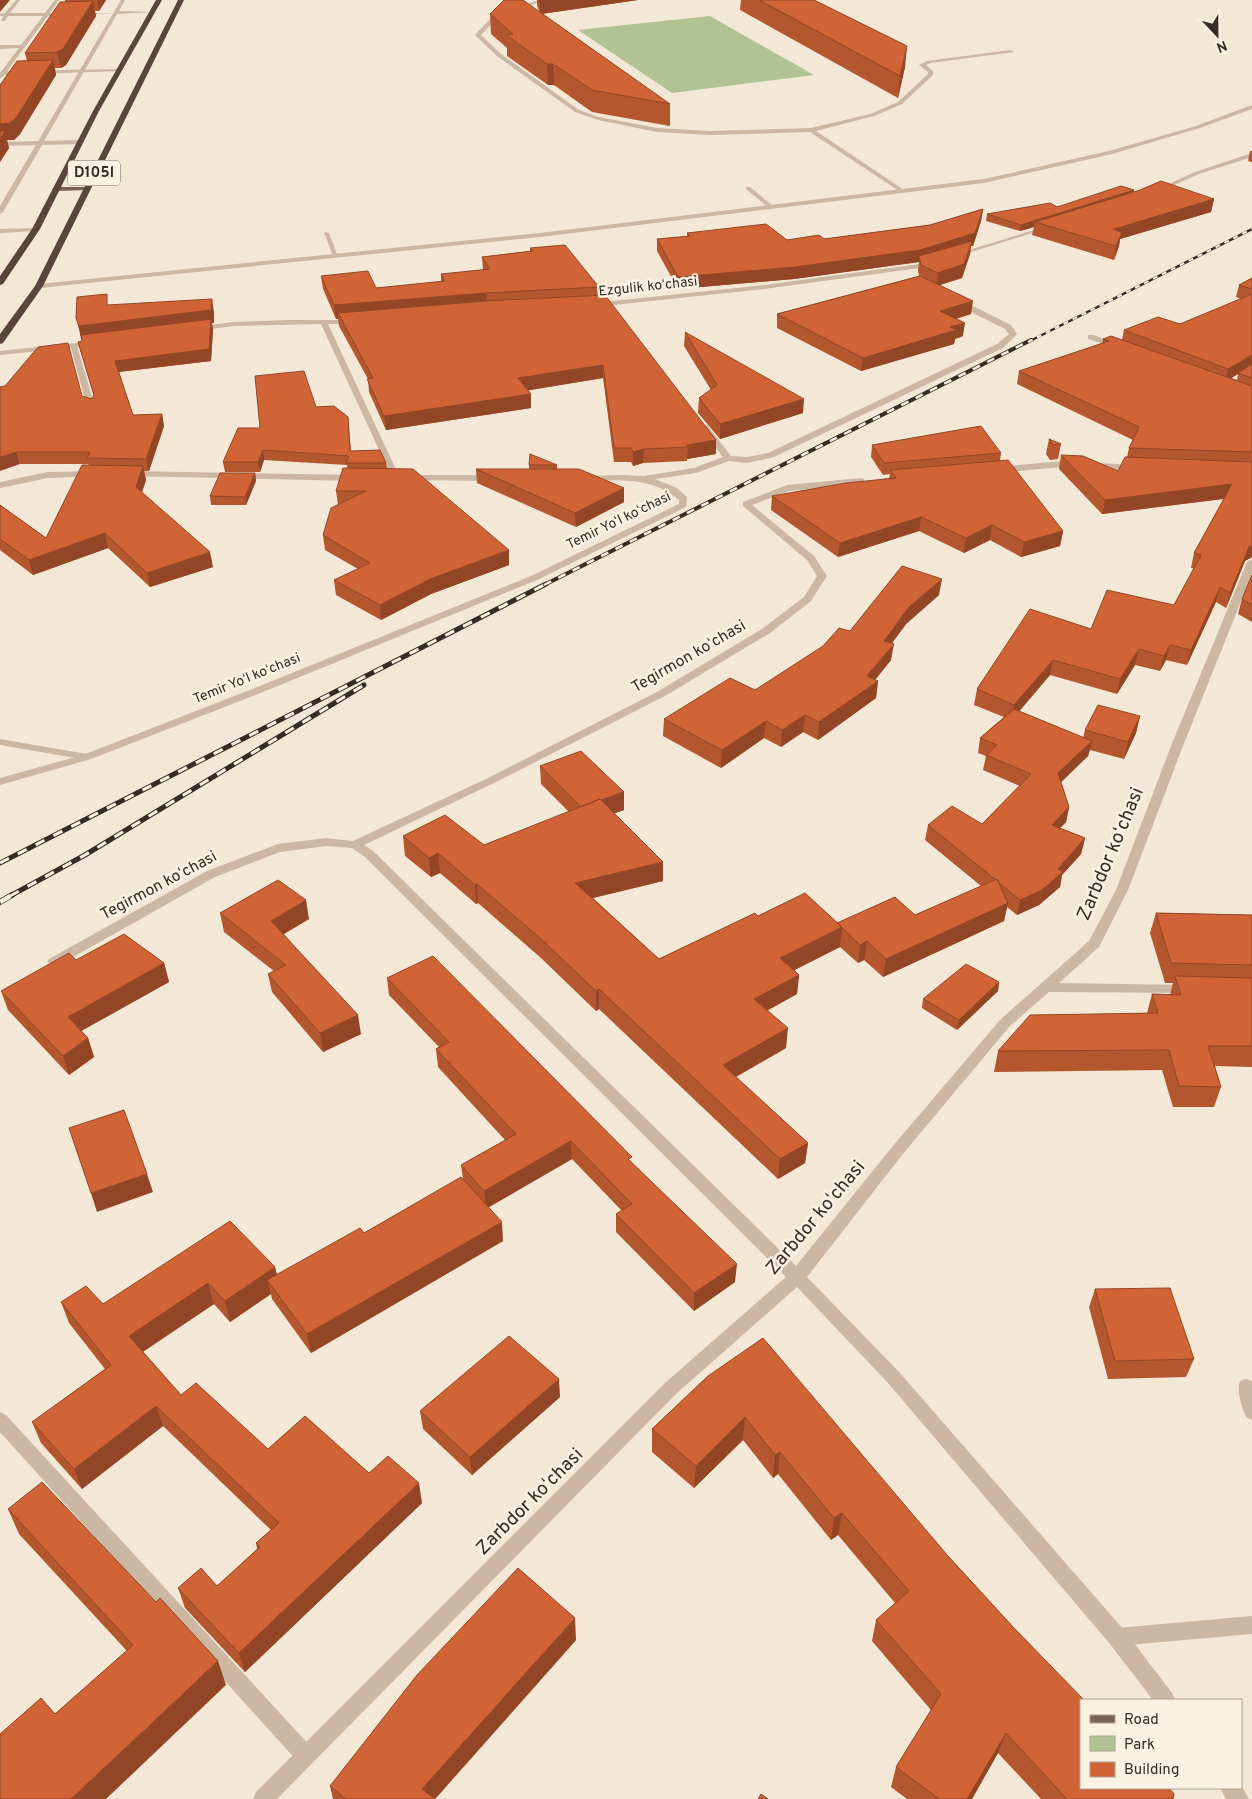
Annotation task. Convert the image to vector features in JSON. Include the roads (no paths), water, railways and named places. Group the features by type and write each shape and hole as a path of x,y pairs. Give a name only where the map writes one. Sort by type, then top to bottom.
{"highway":[{"name":"D105l","path":"0,282 36,229 80,142 159,0"},
{"name":"D105l","path":"0,341 39,286 181,0"}],"main road":[{"path":"55,190 86,188"}],"street":[{"path":"0,24 18,0"},
{"path":"2,75 57,0"},
{"path":"0,212 80,71 124,0"},
{"path":"544,0 496,16 478,35 499,55 577,111 598,118 657,130 710,133 811,130 872,115 900,103 930,75 931,72 922,65 929,62 1011,52"},
{"path":"0,15 152,12"},
{"path":"0,47 23,46"},
{"path":"2,75 119,71"},
{"path":"39,286 540,235 984,181 1110,153 1198,127 1252,107"},
{"path":"811,130 902,191"},
{"path":"0,144 80,142"},
{"path":"1144,196 1197,173 1252,155"},
{"path":"748,188 771,207"},
{"path":"948,258 1060,223"},
{"path":"0,231 36,229"},
{"path":"326,233 336,256"},
{"name":"Ezgulik koʻchasi","path":"583,306 764,287 920,266 939,261"},
{"path":"893,270 911,279"},
{"path":"647,478 696,470 728,458 747,460 771,455 1000,346 1013,334 1008,327 946,296"},
{"path":"609,303 615,311"},
{"path":"186,330 233,324 362,321"},
{"path":"324,323 391,478 504,478"},
{"path":"1090,337 1127,350"},
{"path":"0,353 101,342"},
{"path":"73,346 90,407"},
{"path":"701,423 728,458"},
{"path":"983,471 1062,464 1148,468"},
{"path":"0,485 48,475 103,474"},
{"path":"121,474 367,478"},
{"name":"Temir Yoʻl koʻchasi","path":"0,782 87,756 534,578 683,505 684,499 676,490 647,478 570,478"},
{"name":"Tegirmon koʻchasi","path":"42,969 210,874 278,848 326,842 355,845 490,781 661,694 766,631 808,599 822,576 811,558 746,504 787,488 875,480"},
{"name":"Zarbdor koʻchasi","path":"263,1799 671,1388 797,1277 897,1151 1005,1023 1094,944 1122,890 1252,562"},
{"path":"0,742 87,756"},
{"path":"355,845 369,854 797,1277 894,1378 1117,1637 1164,1699"},
{"path":"1046,987 1203,990"},
{"path":"1246,1386 1252,1412"},
{"path":"0,1420 305,1755"},
{"path":"1117,1637 1252,1626"}],"railway":[{"path":"1028,342 1252,229"},
{"path":"544,585 1031,340"},
{"path":"0,863 546,584"},
{"path":"10,896 85,855 364,685"},
{"path":"0,902 12,895"}]}
